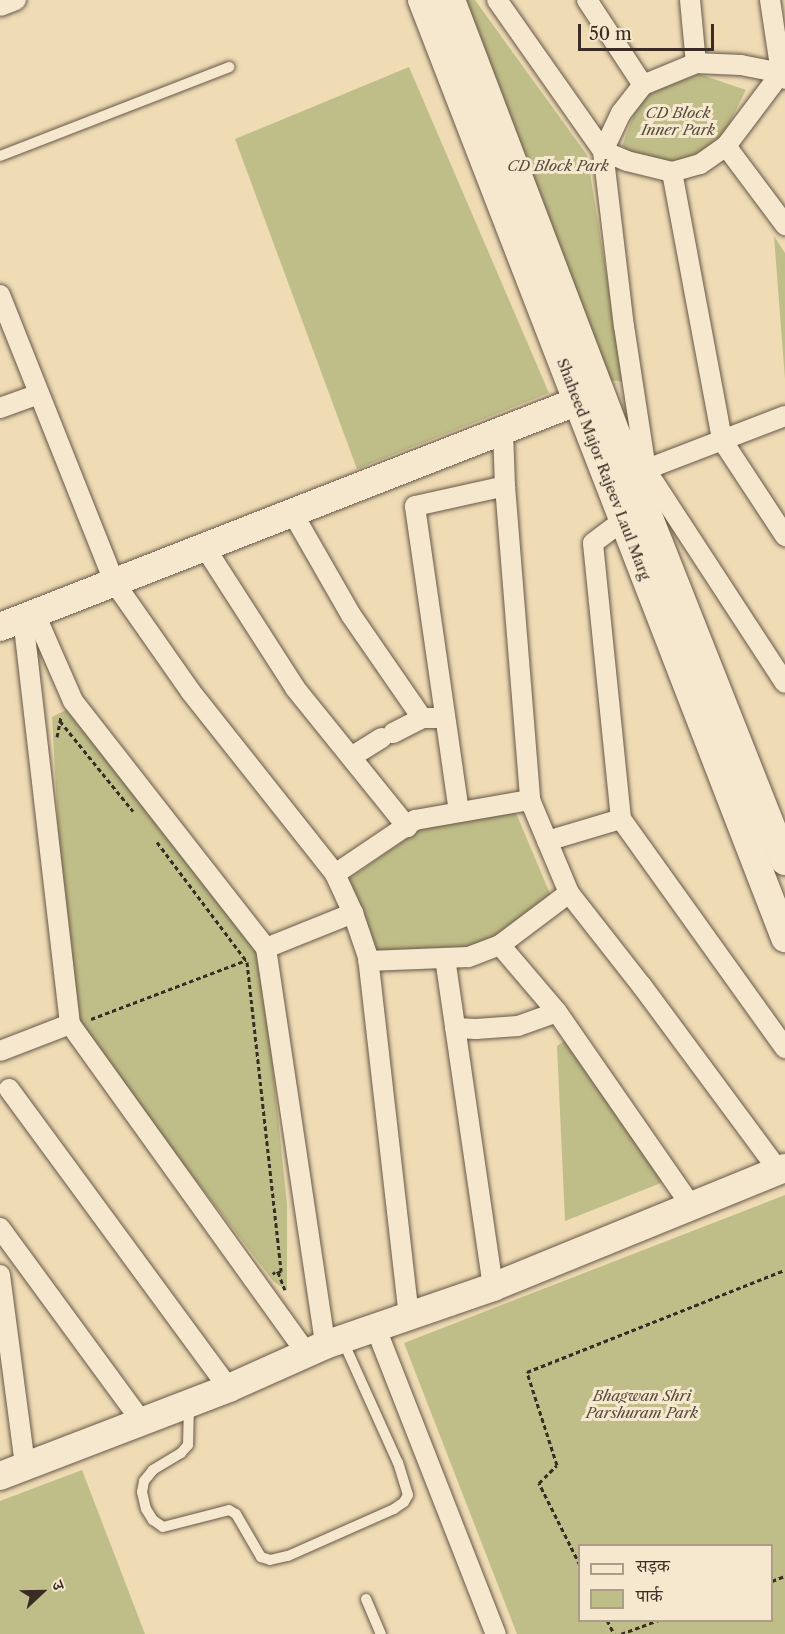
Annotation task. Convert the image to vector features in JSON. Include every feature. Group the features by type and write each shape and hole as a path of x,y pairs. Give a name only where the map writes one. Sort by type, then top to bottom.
{"street":[{"path":"0,6 16,0"},
{"name":"Shaheed Major Rajeev Laul Marg","path":"422,0 589,396 629,476 785,861"},
{"name":"Shaheed Major Rajeev Laul Marg","path":"451,0 589,396"},
{"path":"497,0 603,151 624,326 629,476 785,684"},
{"path":"586,0 643,85"},
{"path":"690,0 696,63"},
{"path":"603,151 627,161 672,172 700,164 726,146 783,76 770,0"},
{"path":"603,151 621,113 643,85 696,63 741,65 783,76"},
{"path":"726,146 785,225"},
{"path":"672,172 722,440 785,536"},
{"path":"0,295 114,582 191,692 335,874 353,913 368,961 409,1316"},
{"path":"0,408 39,394"},
{"path":"20,620 589,396"},
{"path":"629,476 785,416"},
{"path":"0,1275 13,1471 229,1388 375,1326 493,1287 782,1170 569,893 530,800 505,486 503,430"},
{"name":"Shaheed Major Rajeev Laul Marg","path":"629,476 624,520 785,938"},
{"path":"459,812 415,506 505,486"},
{"path":"292,512 351,615 422,718"},
{"path":"624,520 593,543 621,819 785,1048"},
{"path":"204,546 295,688 407,826"},
{"path":"20,620 73,701 266,948 324,1346"},
{"path":"20,620 76,1023 324,1346"},
{"path":"351,757 422,718 445,718"},
{"path":"335,874 416,820 530,800"},
{"path":"547,841 621,819"},
{"path":"368,961 468,957 500,945 569,893"},
{"path":"266,948 353,913"},
{"path":"500,945 557,1012 692,1207"},
{"path":"445,957 493,1287"},
{"path":"455,1028 518,1026 557,1012"},
{"path":"0,1051 76,1023"},
{"path":"3,1088 229,1388"},
{"path":"2,1233 142,1422"},
{"path":"375,1326 496,1634"}],"lane":[{"path":"0,156 229,67"},
{"path":"189,1403 188,1445 181,1454 153,1470 144,1481 142,1492 146,1509 153,1520 163,1527 229,1510 236,1514 261,1557 270,1560 288,1556 394,1509 404,1502 408,1495 398,1463 324,1346"},
{"path":"366,1599 381,1634"}],"path":[{"path":"58,741 60,721 140,819"},
{"path":"154,838 246,960 280,1271 275,1274 268,1265"},
{"path":"76,1023 246,960"},
{"path":"578,1563 539,1483 557,1465 527,1372 785,1270"},
{"path":"621,1634 654,1622"}],"green space":[{"name":"CD Block Park","path":"461,0 475,0 587,155 624,382 610,380"},
{"path":"409,67 549,393 357,469 235,139"},
{"name":"CD Block Inner Park","path":"699,74 746,90 719,144 674,164 637,156 622,146 634,114 648,92"},
{"path":"774,236 785,253 785,379"},
{"path":"66,710 116,767 261,954 287,1204 287,1291 273,1281 76,1024 63,913 52,717"},
{"path":"516,813 551,896 497,937 464,951 375,952 347,880 422,828"},
{"path":"569,1038 662,1177 661,1183 565,1221 557,1046"},
{"name":"Bhagwan Shri Parshuram Park","path":"785,1195 785,1634 517,1634 404,1343"},
{"path":"82,1470 145,1634 0,1634 0,1501"}]}
